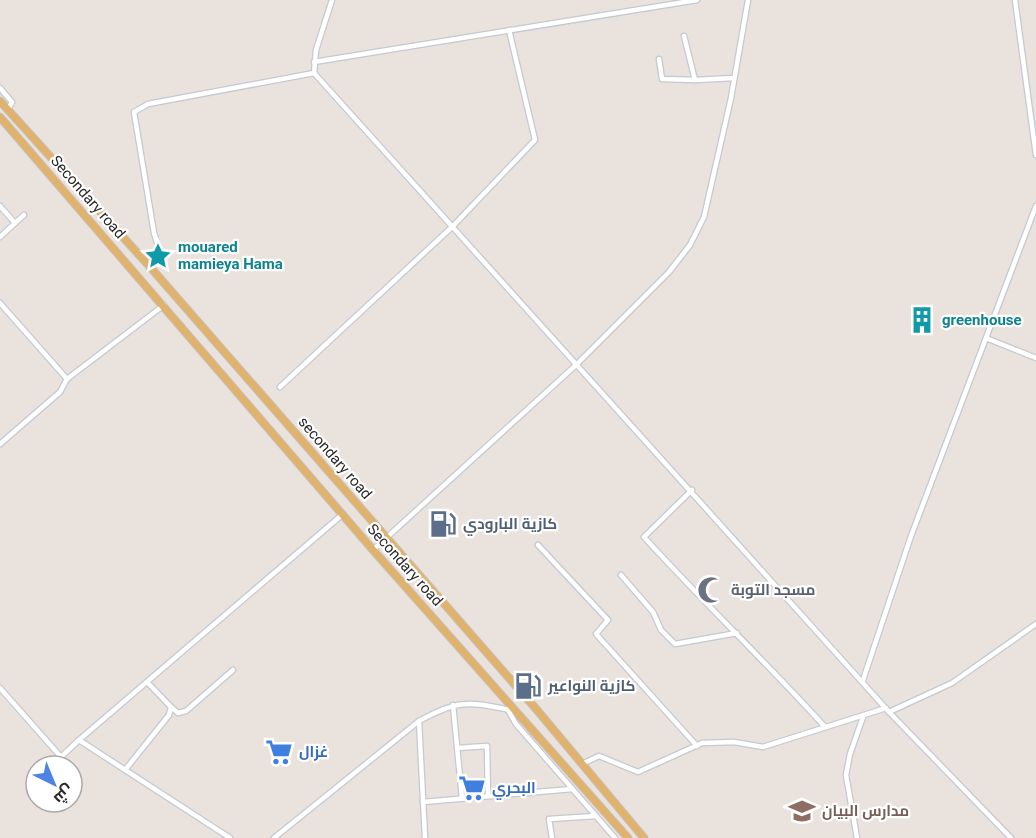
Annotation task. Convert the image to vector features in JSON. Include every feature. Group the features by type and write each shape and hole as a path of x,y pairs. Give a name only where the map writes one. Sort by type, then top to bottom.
{"main road":[{"name":"secondary road","path":"0,101 151,268 537,710 644,838"},
{"name":"Secondary road","path":"0,117 373,549 628,838"}],"street":[{"path":"332,0 314,62 314,73 888,710 1011,838"},
{"path":"314,62 697,0"},
{"path":"373,549 576,365 669,272 690,245 704,217 748,0"},
{"path":"1014,0 1036,155"},
{"path":"280,387 453,226 535,140 509,30"},
{"path":"684,36 695,80"},
{"path":"659,59 662,79 734,78"},
{"path":"151,268 159,249 154,233 134,112 148,104 314,73"},
{"path":"0,88 12,102 8,110"},
{"path":"0,206 15,223"},
{"path":"863,680 911,536 1036,206"},
{"path":"0,237 24,215"},
{"path":"0,303 67,379"},
{"path":"0,444 60,393 67,379 164,305"},
{"path":"986,338 1036,358"},
{"path":"692,490 644,537 700,599 737,633 825,727"},
{"path":"0,688 61,757 343,514"},
{"path":"538,545 608,620 596,634 697,746"},
{"path":"621,575 653,612 661,630 675,644 737,633"},
{"path":"581,765 598,756 638,772 697,746 734,742 763,747 888,710 952,682 1036,624"},
{"path":"147,682 178,713 186,711 233,670"},
{"path":"274,838 419,721 453,705 468,703 518,712"},
{"path":"453,705 462,798"},
{"path":"125,770 170,715 171,707"},
{"path":"507,710 516,724 615,838"},
{"path":"857,838 846,775 850,754 863,717"},
{"path":"419,721 425,838"},
{"path":"78,740 230,838"},
{"path":"457,748 487,746 488,796"},
{"path":"423,802 572,789"},
{"path":"552,838 549,819 596,816"}],"place":[{"name":"mouared mamieya Hama","path":"158,256"},
{"name":"greenhouse","path":"922,320"},
{"name":"كازية البارودي","path":"443,524"},
{"name":"مسجد التوبة","path":"711,590"},
{"name":"كازية النواعير","path":"528,686"},
{"name":"غزال","path":"279,752"},
{"name":"البحري","path":"472,788"},
{"name":"مدارس البيان","path":"802,811"}]}
